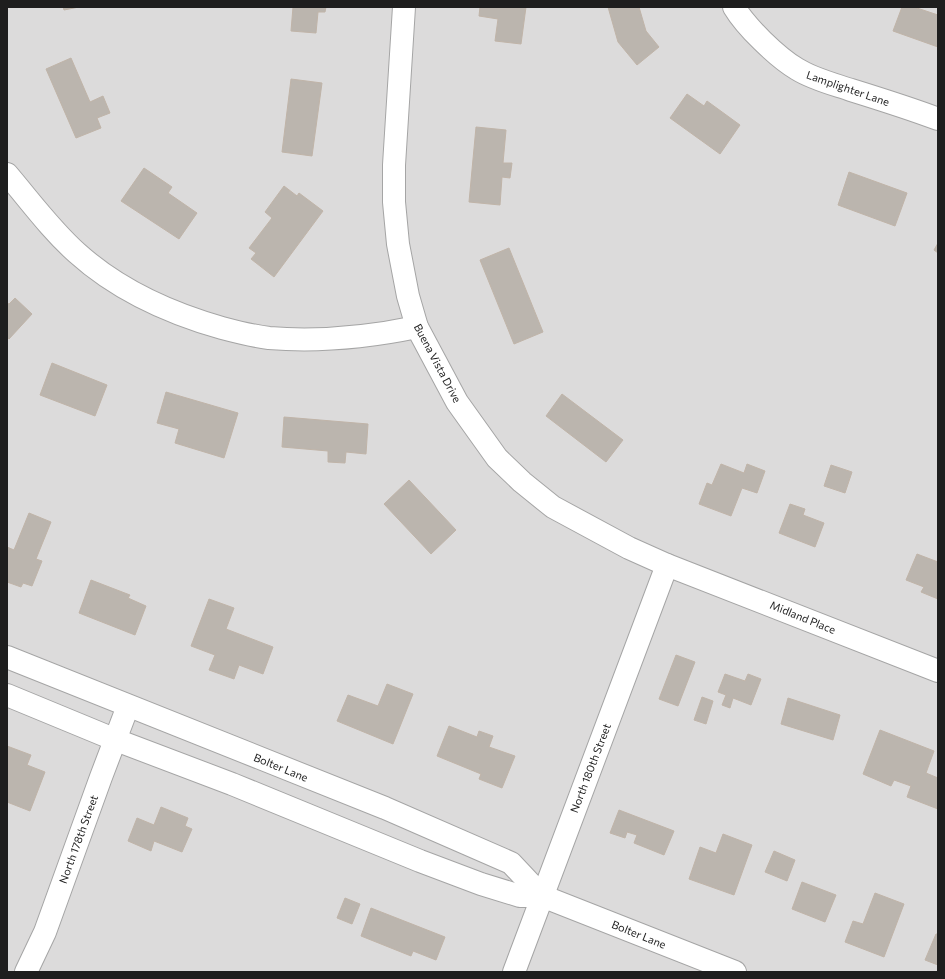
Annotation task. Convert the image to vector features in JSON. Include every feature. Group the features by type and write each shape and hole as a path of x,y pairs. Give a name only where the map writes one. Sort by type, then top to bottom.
{"street":[{"name":"Buena Vista Drive","path":"404,7 394,165 394,202 398,244 408,296 417,327 457,402 498,458 522,482 553,507 629,548 667,565"},
{"name":"Lamplighter Lane","path":"734,7 760,38 779,56 798,70 822,80 938,119"},
{"path":"7,174 53,228 78,253 102,273 130,291 167,310 240,333 268,338 329,339 383,334 417,327"},
{"name":"Midland Place","path":"667,565 938,671"},
{"name":"North 180th Street","path":"514,972 667,565"},
{"name":"Bolter Lane","path":"7,657 385,808 511,863 542,896"},
{"name":"Bolter Lane","path":"7,695 116,740 232,784 420,861 481,884 520,896 542,896 735,972"},
{"name":"North 178th Street","path":"26,972 45,932 128,706"}],"shaded area":[{"path":"7,7 938,7 938,972 7,972"}],"building":[{"path":"63,7 79,7 64,10"},
{"path":"293,7 326,7 325,12 318,12 316,33 291,31"},
{"path":"480,7 526,7 521,44 495,41 498,19 479,16"},
{"path":"608,7 639,7 646,31 659,47 637,65 618,42"},
{"path":"902,7 914,7 938,15 938,47 893,31"},
{"path":"71,58 90,102 103,96 110,113 97,118 101,128 76,138 46,69"},
{"path":"291,79 322,83 312,156 282,152"},
{"path":"687,94 704,106 707,101 740,125 720,154 670,118"},
{"path":"476,127 506,130 503,163 512,163 510,178 502,177 500,205 469,202"},
{"path":"144,168 172,187 168,193 197,213 179,239 121,201"},
{"path":"849,172 907,193 895,226 838,205"},
{"path":"284,186 297,196 299,193 323,211 274,277 251,259 256,253 249,248 272,218 265,212"},
{"path":"938,243 938,253 934,250"},
{"path":"509,248 543,332 514,344 480,260"},
{"path":"15,298 32,314 9,339 7,337 7,303 9,304"},
{"path":"52,363 107,385 95,416 40,395"},
{"path":"166,392 238,413 224,458 175,443 179,429 157,423"},
{"path":"562,394 623,440 606,462 546,416"},
{"path":"284,417 368,424 366,454 346,452 345,463 328,462 328,451 282,447"},
{"path":"721,464 744,473 747,464 765,471 757,493 742,488 731,516 699,504 707,483 712,485"},
{"path":"831,465 852,472 845,493 824,486"},
{"path":"409,480 456,530 431,554 384,504"},
{"path":"790,504 805,509 803,515 824,523 815,547 779,533"},
{"path":"29,513 51,522 36,559 42,561 32,586 23,583 21,587 7,582 7,547 14,550"},
{"path":"917,554 938,562 938,599 921,592 924,587 906,580"},
{"path":"91,580 130,595 128,598 146,606 135,635 79,613"},
{"path":"209,599 234,608 226,629 273,647 263,674 239,665 234,679 209,670 215,655 191,646"},
{"path":"676,655 695,662 678,706 659,699"},
{"path":"725,674 745,681 748,674 761,679 751,705 733,698 730,708 722,705 726,695 718,692"},
{"path":"387,684 413,694 393,744 337,721 348,695 378,706"},
{"path":"702,697 713,701 706,724 694,720"},
{"path":"788,698 840,715 833,740 781,724"},
{"path":"449,726 477,737 479,731 493,736 489,747 515,756 502,788 479,779 481,774 437,756"},
{"path":"880,730 934,751 926,773 938,778 938,809 907,797 911,786 894,780 891,786 863,774"},
{"path":"7,746 31,755 27,765 45,772 30,811 7,802"},
{"path":"161,807 188,818 185,826 192,829 182,852 154,841 151,851 128,841 137,818 154,825"},
{"path":"619,810 674,831 664,855 634,843 637,835 627,832 625,838 610,833"},
{"path":"723,834 752,845 734,895 689,879 700,847 716,853"},
{"path":"774,851 795,860 787,881 765,872"},
{"path":"802,882 836,895 825,922 792,909"},
{"path":"875,893 904,904 884,957 845,942 853,921 863,924"},
{"path":"345,898 360,904 352,924 337,918"},
{"path":"371,908 445,937 436,960 413,951 411,956 361,936"},
{"path":"936,934 938,934 938,965 925,960"}]}
